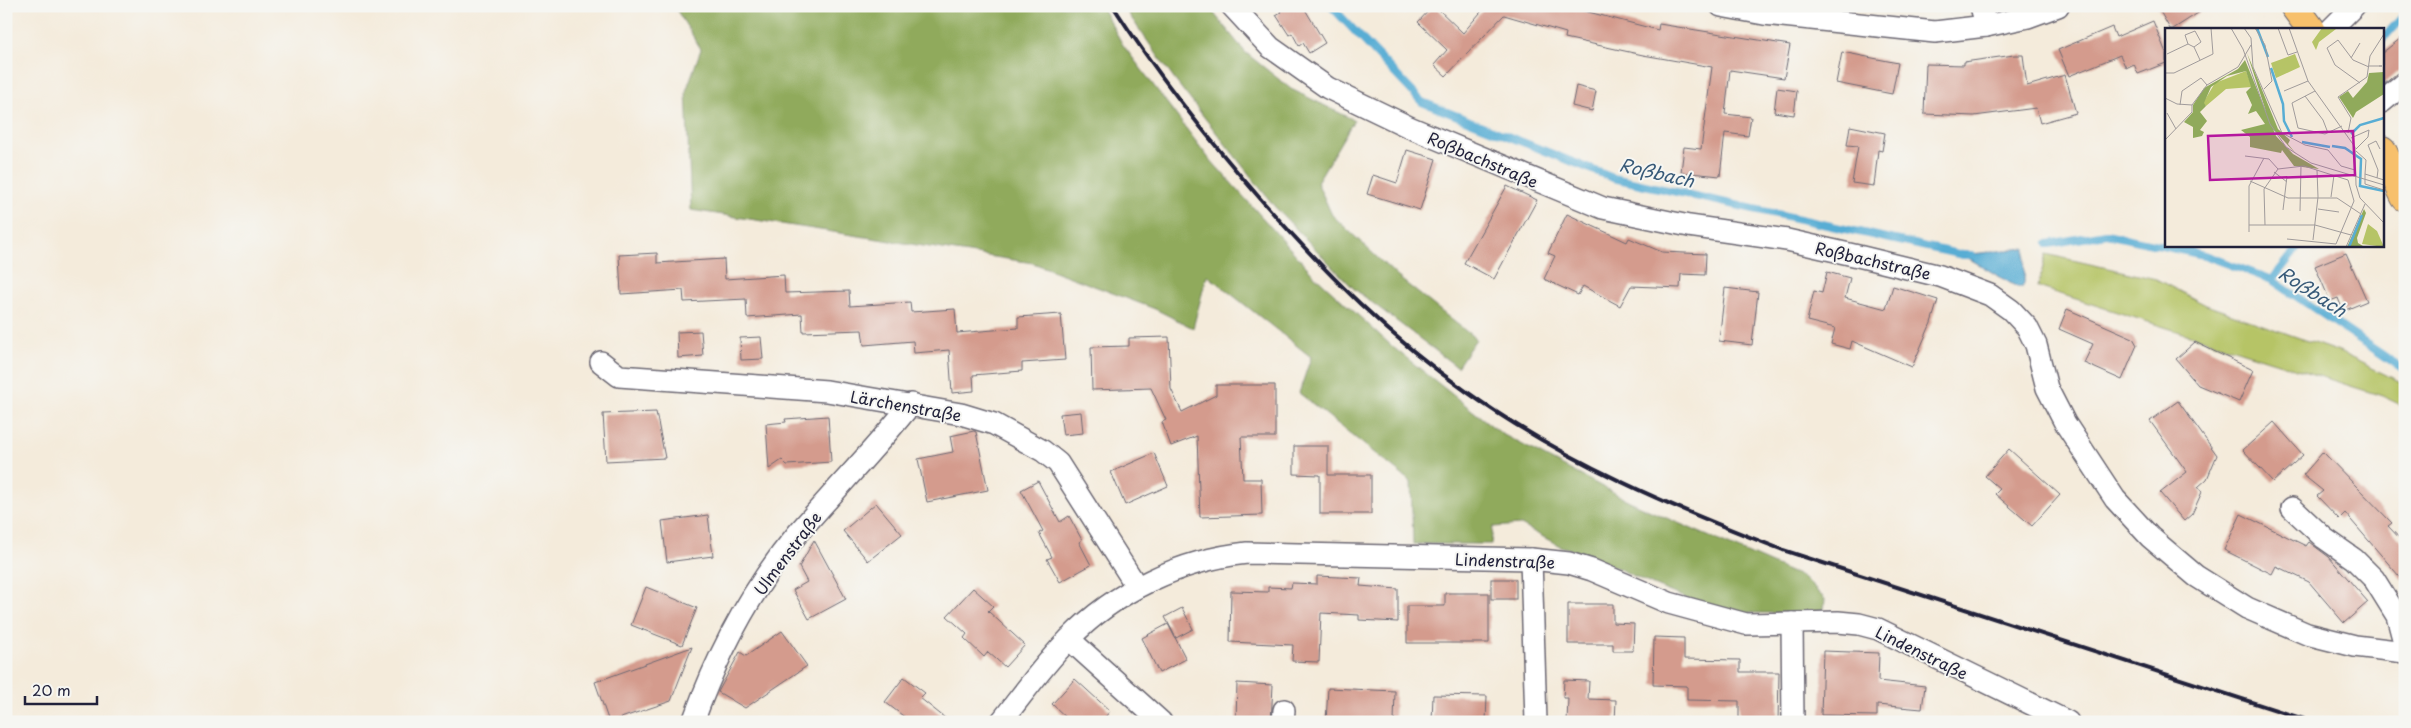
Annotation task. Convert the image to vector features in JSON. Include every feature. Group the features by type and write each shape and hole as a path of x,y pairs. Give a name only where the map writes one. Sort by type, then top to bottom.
{"main road":[{"path":"2294,6 2310,28"},
{"path":"2384,154 2405,197"}],"street":[{"name":"Roßbachstraße","path":"1232,6 1270,47 1328,88 1409,127 1603,208 1689,226 1787,240 1940,276 1990,295 2011,310 2027,328 2036,345 2047,388 2065,423 2115,499 2150,537 2196,576 2248,608 2307,634 2356,646 2405,652"},
{"path":"1721,6 1764,14 1935,32 1983,16 2028,17 2058,6"},
{"path":"2332,28 2354,6"},
{"path":"2384,100 2405,83"},
{"name":"Lärchenstraße","path":"601,362 619,376 827,392 911,404 962,414 994,424 1043,451 1058,463 1137,587"},
{"name":"Ulmenstraße","path":"693,722 704,692 728,639 766,578 797,534 911,404"},
{"path":"2292,508 2324,538 2354,559 2374,579 2397,616 2405,646"},
{"name":"Lindenstraße","path":"1001,722 1069,639 1105,608 1137,587 1203,560 1247,553 1531,559 1569,563 1592,570 1669,603 1746,624 1838,622 1859,624 1878,629 2062,721"},
{"path":"1531,559 1536,722"},
{"path":"1792,623 1793,722"},
{"path":"1069,639 1161,722"}],"green space":[{"path":"674,6 1101,6 1123,45 1207,156 1314,275 1394,348 1502,434 1637,505 1804,578 1825,599 1824,609 1810,613 1746,613 1700,604 1653,585 1596,558 1560,546 1521,525 1493,527 1491,544 1413,544 1411,482 1299,393 1311,357 1207,275 1193,328 1155,309 1033,263 691,210 686,91 701,49"},
{"path":"1123,6 1208,6 1245,52 1291,89 1354,120 1317,182 1332,215 1398,277 1476,339 1457,367 1353,288 1275,207 1174,79"},
{"path":"2046,254 2156,279 2206,305 2339,352 2405,384 2405,407 2382,396 2038,287"}],"water":[{"path":"2025,248 2024,283 2022,287 2017,287 1963,255"}],"building":[{"path":"1277,6 1303,6 1325,43 1309,53 1303,43 1299,46 1292,33 1289,35 1276,15 1281,12"},
{"path":"1433,6 1463,33 1486,6 1565,6 1658,30 1659,24 1790,45 1784,78 1730,70 1725,114 1751,117 1748,136 1725,133 1720,176 1681,172 1684,147 1701,149 1712,67 1643,55 1565,38 1566,33 1504,15 1446,76 1434,65 1447,50 1418,22"},
{"path":"2157,6 2209,6 2175,28 2169,28"},
{"path":"2153,21 2165,51 2165,63 2138,74 2134,64 2126,68 2120,55 2069,76 2058,50 2112,27 2116,37"},
{"path":"2405,35 2405,71 2397,73 2384,84 2384,51"},
{"path":"1842,52 1898,63 1892,94 1836,83"},
{"path":"2023,55 2027,86 2065,75 2076,113 2040,123 2036,108 1974,116 1924,114 1926,64 1964,65 1964,62"},
{"path":"1576,86 1596,91 1592,111 1572,106"},
{"path":"1777,88 1797,91 1794,115 1774,112"},
{"path":"1850,126 1885,133 1882,151 1878,150 1874,186 1852,183 1858,146 1847,145"},
{"path":"1407,150 1436,159 1420,210 1367,194 1373,175 1397,183"},
{"path":"1507,186 1537,200 1494,279 1464,263"},
{"path":"1567,214 1627,242 1629,238 1662,252 1706,254 1705,275 1681,274 1680,288 1631,286 1620,306 1583,286 1578,295 1544,279 1555,256 1548,253"},
{"path":"657,253 657,263 724,259 725,279 784,275 785,293 849,291 850,306 910,302 911,312 955,309 957,333 1018,328 1018,317 1061,314 1065,360 1022,363 1022,371 973,375 974,391 952,393 949,350 914,353 913,341 864,345 862,330 803,332 802,314 747,318 746,299 684,302 683,290 621,294 619,255"},
{"path":"2346,253 2367,301 2343,311 2338,298 2330,301 2315,266"},
{"path":"1827,272 1850,278 1845,298 1886,309 1893,286 1938,300 1931,323 1912,367 1852,341 1850,349 1831,344 1835,328 1807,321 1814,291 1822,293"},
{"path":"1725,288 1758,292 1752,345 1719,341"},
{"path":"2067,309 2133,338 2137,345 2122,380 2084,363 2093,344 2059,329"},
{"path":"701,331 703,356 678,358 677,332"},
{"path":"761,337 763,359 741,360 740,338"},
{"path":"1169,337 1171,389 1182,412 1216,395 1216,385 1275,385 1275,437 1241,437 1243,479 1261,479 1262,515 1200,517 1197,436 1171,446 1162,422 1166,420 1151,388 1092,390 1091,347 1129,346 1129,338"},
{"path":"2195,342 2253,370 2239,402 2198,385 2176,359"},
{"path":"2178,401 2217,455 2207,479 2198,487 2202,492 2192,514 2184,521 2160,493 2187,472 2150,421"},
{"path":"656,412 665,458 606,461 603,414"},
{"path":"1081,412 1083,433 1063,435 1060,414"},
{"path":"828,416 831,462 787,465 782,460 769,469 766,424 786,422 785,419"},
{"path":"2274,422 2303,455 2273,482 2243,450"},
{"path":"976,432 988,490 927,502 918,459 953,452 950,436"},
{"path":"1294,446 1328,446 1328,475 1371,475 1371,514 1320,514 1320,475 1294,474"},
{"path":"2009,449 2060,495 2032,526 1995,494 2000,489 1985,476"},
{"path":"2323,452 2392,523 2388,526 2405,544 2405,583 2345,513 2339,519 2317,496 2323,491 2303,475"},
{"path":"1154,453 1168,486 1125,505 1111,472"},
{"path":"1038,481 1060,522 1069,516 1082,540 1079,542 1091,565 1060,582 1047,559 1052,557 1039,533 1043,531 1021,490"},
{"path":"876,503 902,534 868,561 843,531"},
{"path":"2241,514 2306,546 2309,542 2329,557 2368,602 2344,623 2309,582 2276,566 2272,574 2224,550"},
{"path":"708,515 713,556 667,562 662,521"},
{"path":"814,540 846,599 809,619 793,590 807,582 799,567"},
{"path":"1317,576 1361,578 1360,586 1398,589 1398,622 1359,620 1359,615 1321,613 1319,662 1292,661 1293,645 1230,642 1231,591 1268,592 1268,587 1291,588 1292,583 1317,584"},
{"path":"1491,579 1516,579 1516,599 1491,599"},
{"path":"646,587 697,608 682,645 631,625"},
{"path":"973,588 993,606 988,611 1025,645 1005,667 988,652 984,657 964,638 967,634 947,616"},
{"path":"1445,593 1489,593 1489,643 1407,643 1407,606 1445,606"},
{"path":"1568,604 1613,604 1613,623 1634,624 1633,651 1613,651 1613,644 1568,644"},
{"path":"1182,608 1193,629 1176,638 1165,617"},
{"path":"1168,624 1186,659 1159,673 1142,638"},
{"path":"782,631 807,666 745,708 718,692 740,652 746,656"},
{"path":"1654,637 1684,638 1684,659 1740,660 1740,672 1779,672 1778,722 1739,722 1739,701 1687,700 1687,686 1653,685"},
{"path":"692,647 671,701 609,722 595,682"},
{"path":"1823,651 1879,653 1878,681 1925,686 1922,709 1877,705 1877,716 1821,715"},
{"path":"904,677 925,693 920,698 950,722 911,722 885,702"},
{"path":"1075,679 1110,711 1101,722 1071,722 1052,704"},
{"path":"1564,680 1589,681 1588,699 1616,700 1615,722 1567,722 1568,698 1563,698"},
{"path":"1237,683 1273,685 1271,722 1236,722"},
{"path":"1328,688 1395,691 1394,722 1326,722"},
{"path":"1433,695 1487,696 1486,722 1432,722"}],"waterway":[{"name":"Roßbach","path":"1331,6 1422,102 1613,178 1963,255 1971,255"},
{"path":"2384,38 2405,14"},
{"name":"Roßbach","path":"2048,244 2106,234 2204,255 2272,280 2405,370"},
{"path":"2272,280 2299,246"}],"railway":[{"path":"1113,6 1166,82 1204,131 1264,203 1335,279 1412,350 1467,392 1542,440 1660,500 1783,550 2313,722"}]}
